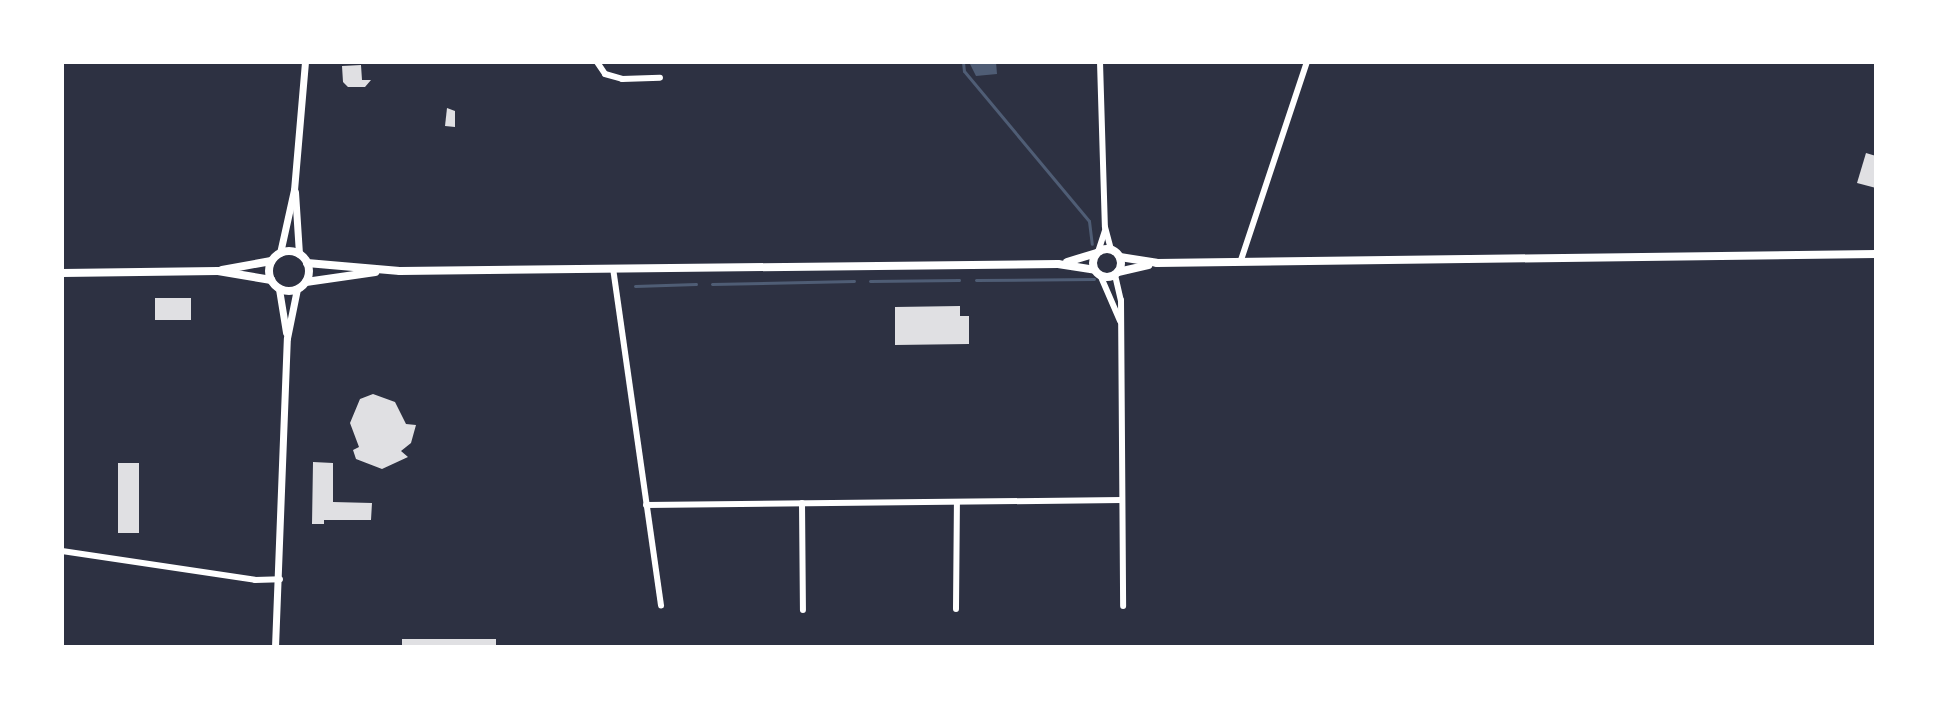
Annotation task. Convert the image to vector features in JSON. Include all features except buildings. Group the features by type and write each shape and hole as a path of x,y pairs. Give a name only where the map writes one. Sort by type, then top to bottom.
{"main road":[{"path":"1058,264 1111,250 1120,257 1157,263 1876,254"},
{"path":"1098,252 1093,261 1098,274"},
{"path":"62,273 218,271 271,261 280,253 299,254 307,263 379,271 1058,264 1098,274 1116,274 1157,263"},
{"path":"1116,274 1120,257"},
{"path":"271,261 271,280"},
{"path":"306,282 307,263"},
{"path":"218,271 271,280 279,289 297,289 306,282 379,271"}],"street":[{"path":"280,253 294,190 305,62"},
{"path":"597,62 605,74 622,79 660,78"},
{"path":"1100,62 1105,227 1111,250"},
{"path":"1241,260 1307,62"},
{"path":"294,190 299,254"},
{"path":"1098,252 1105,227"},
{"path":"613,268 661,606"},
{"path":"1098,274 1121,324"},
{"path":"1116,274 1121,300 1123,606"},
{"path":"279,289 287,338"},
{"path":"275,647 287,338 297,289"},
{"path":"646,505 1122,500"},
{"path":"956,609 957,502"},
{"path":"802,503 803,610"},
{"path":"62,551 255,580 280,579"}],"water":[{"path":"969,62 996,62 997,74 976,76"}],"waterway":[{"path":"963,62 964,71 1089,221 1092,244"},
{"path":"976,280 1094,279"},
{"path":"870,281 959,280"},
{"path":"712,284 854,281"},
{"path":"635,286 696,284"}]}
